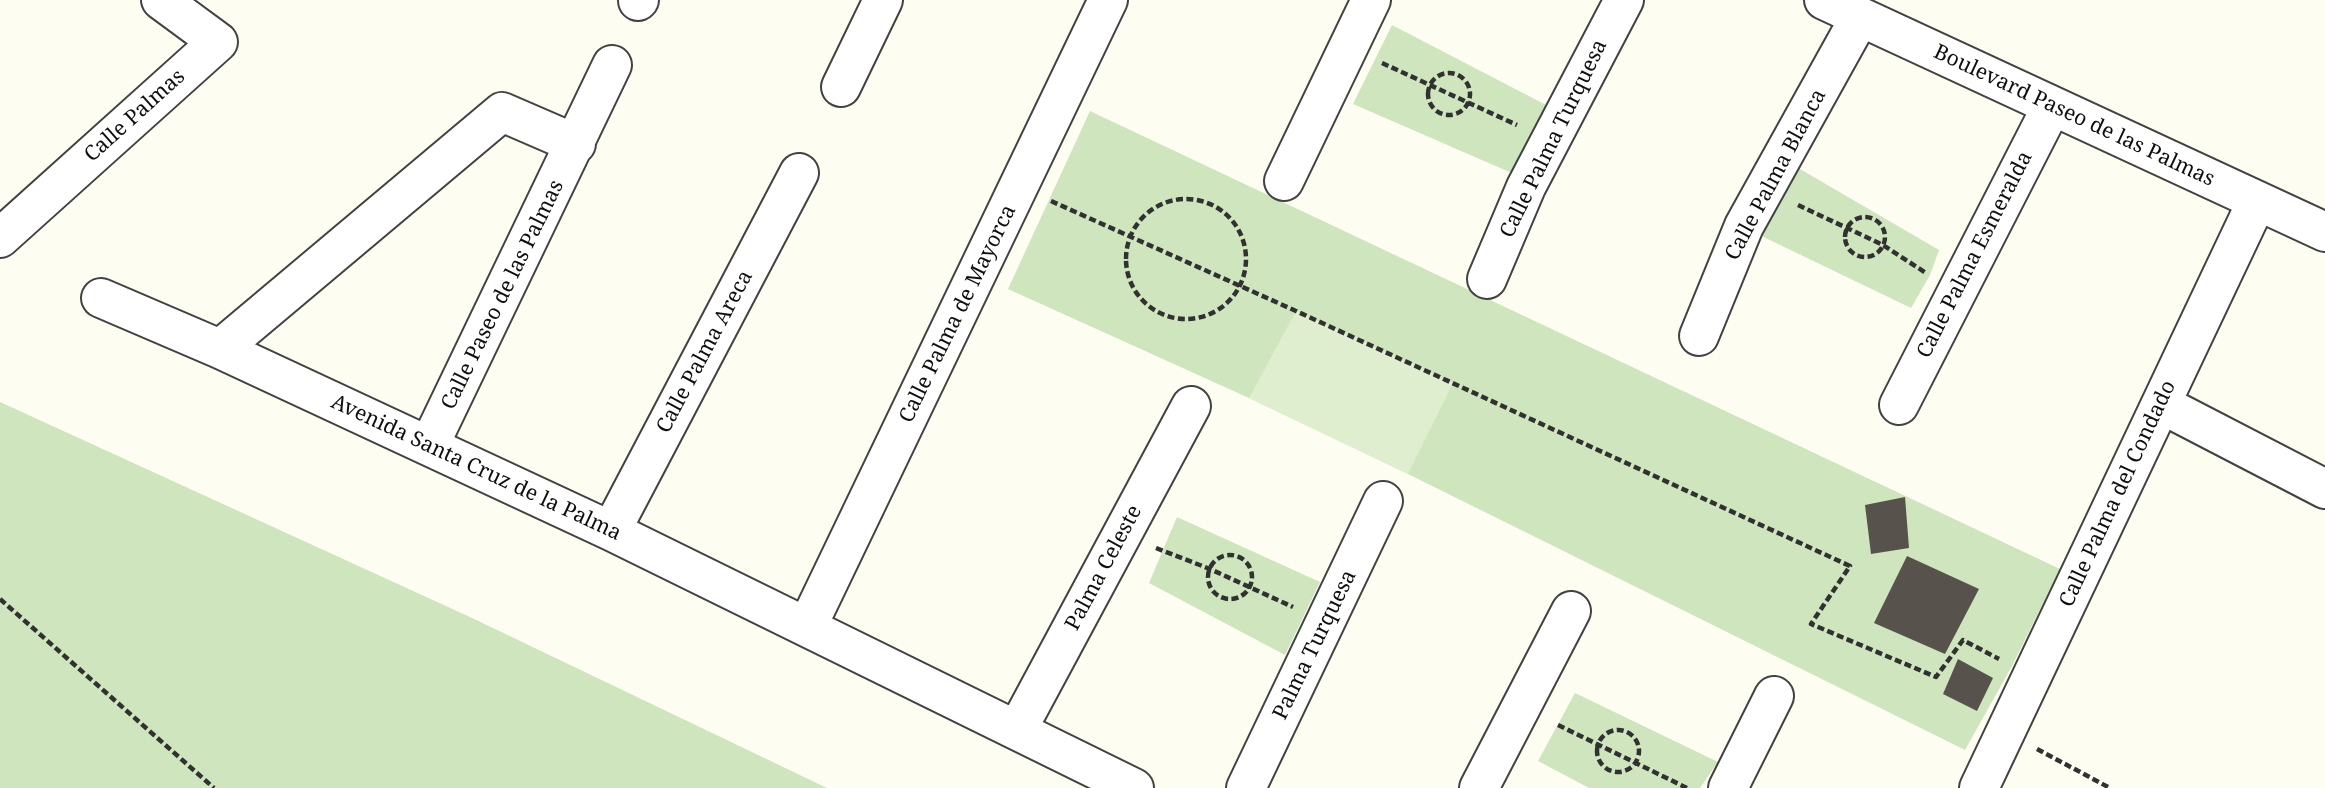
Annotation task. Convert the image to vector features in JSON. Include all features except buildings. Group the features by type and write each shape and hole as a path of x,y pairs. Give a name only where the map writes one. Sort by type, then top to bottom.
{"street":[{"name":"Calle Palmas","path":"0,238 218,42 161,0"},
{"path":"841,87 883,0"},
{"name":"Calle Palma de Mayorca","path":"807,627 1108,0"},
{"path":"1284,181 1371,0"},
{"name":"Calle Palma Turquesa","path":"1487,279 1526,187 1624,0"},
{"name":"Boulevard Paseo de las Palmas","path":"1824,0 2325,232"},
{"name":"Calle Palma Blanca","path":"1699,336 1744,226 1860,17"},
{"name":"Calle Paseo de las Palmas","path":"429,446 612,65"},
{"name":"Calle Palma Esmeralda","path":"1899,405 2052,106"},
{"path":"220,349 502,111 576,144"},
{"name":"Calle Palma Areca","path":"611,531 799,173"},
{"name":"Calle Palma del Condado","path":"1979,788 2257,201"},
{"name":"Avenida Santa Cruz de la Palma","path":"101,298 220,349 611,531 1134,788"},
{"path":"2161,404 2325,489"},
{"name":"Palma Celeste","path":"1017,730 1191,406"},
{"name":"Palma Turquesa","path":"1246,788 1383,501"},
{"path":"1479,788 1571,611"},
{"path":"1728,788 1774,696"}],"path":[{"path":"1348,47 1550,140"},
{"path":"1447,72 1458,74 1471,92 1469,103 1463,111 1454,115 1435,111 1427,94 1430,85 1437,76 1447,72"},
{"path":"1018,187 1240,285 1850,566 1811,624 1936,677 1963,640 2000,659"},
{"path":"1765,189 1883,245 1930,275"},
{"path":"1190,199 1209,203 1225,213 1238,228 1244,246 1246,266 1240,285 1228,302 1211,314 1192,319 1171,318 1153,310 1138,296 1128,277 1126,257 1130,237 1139,222 1154,209 1171,201 1190,199"},
{"path":"1870,217 1881,225 1884,232 1883,245 1868,257 1856,254 1847,246 1847,228 1857,219 1870,217"},
{"path":"1122,534 1250,586 1325,623"},
{"path":"1226,556 1240,557 1252,573 1250,586 1240,597 1232,599 1218,596 1210,583 1210,569 1214,563 1226,556"},
{"path":"0,599 214,788"},
{"path":"1558,725 1688,788"},
{"path":"1616,730 1629,734 1638,745 1639,752 1635,762 1622,771 1609,770 1599,761 1598,745 1609,732 1616,730"},
{"path":"2005,733 2110,788"}],"green space":[{"path":"1392,25 1550,107 1514,174 1353,104"},
{"path":"1090,111 2060,569 2012,666 1965,750 1408,474 1249,398 1008,289"},
{"path":"1788,162 1939,250 1930,275 1911,308 1749,230"},
{"path":"1296,311 1453,383 1408,474 1249,398"},
{"path":"0,402 470,617 827,788 0,788"},
{"path":"1177,517 1320,582 1285,655 1149,583"},
{"path":"1575,693 1718,762 1700,788 1589,788 1538,761"}]}
